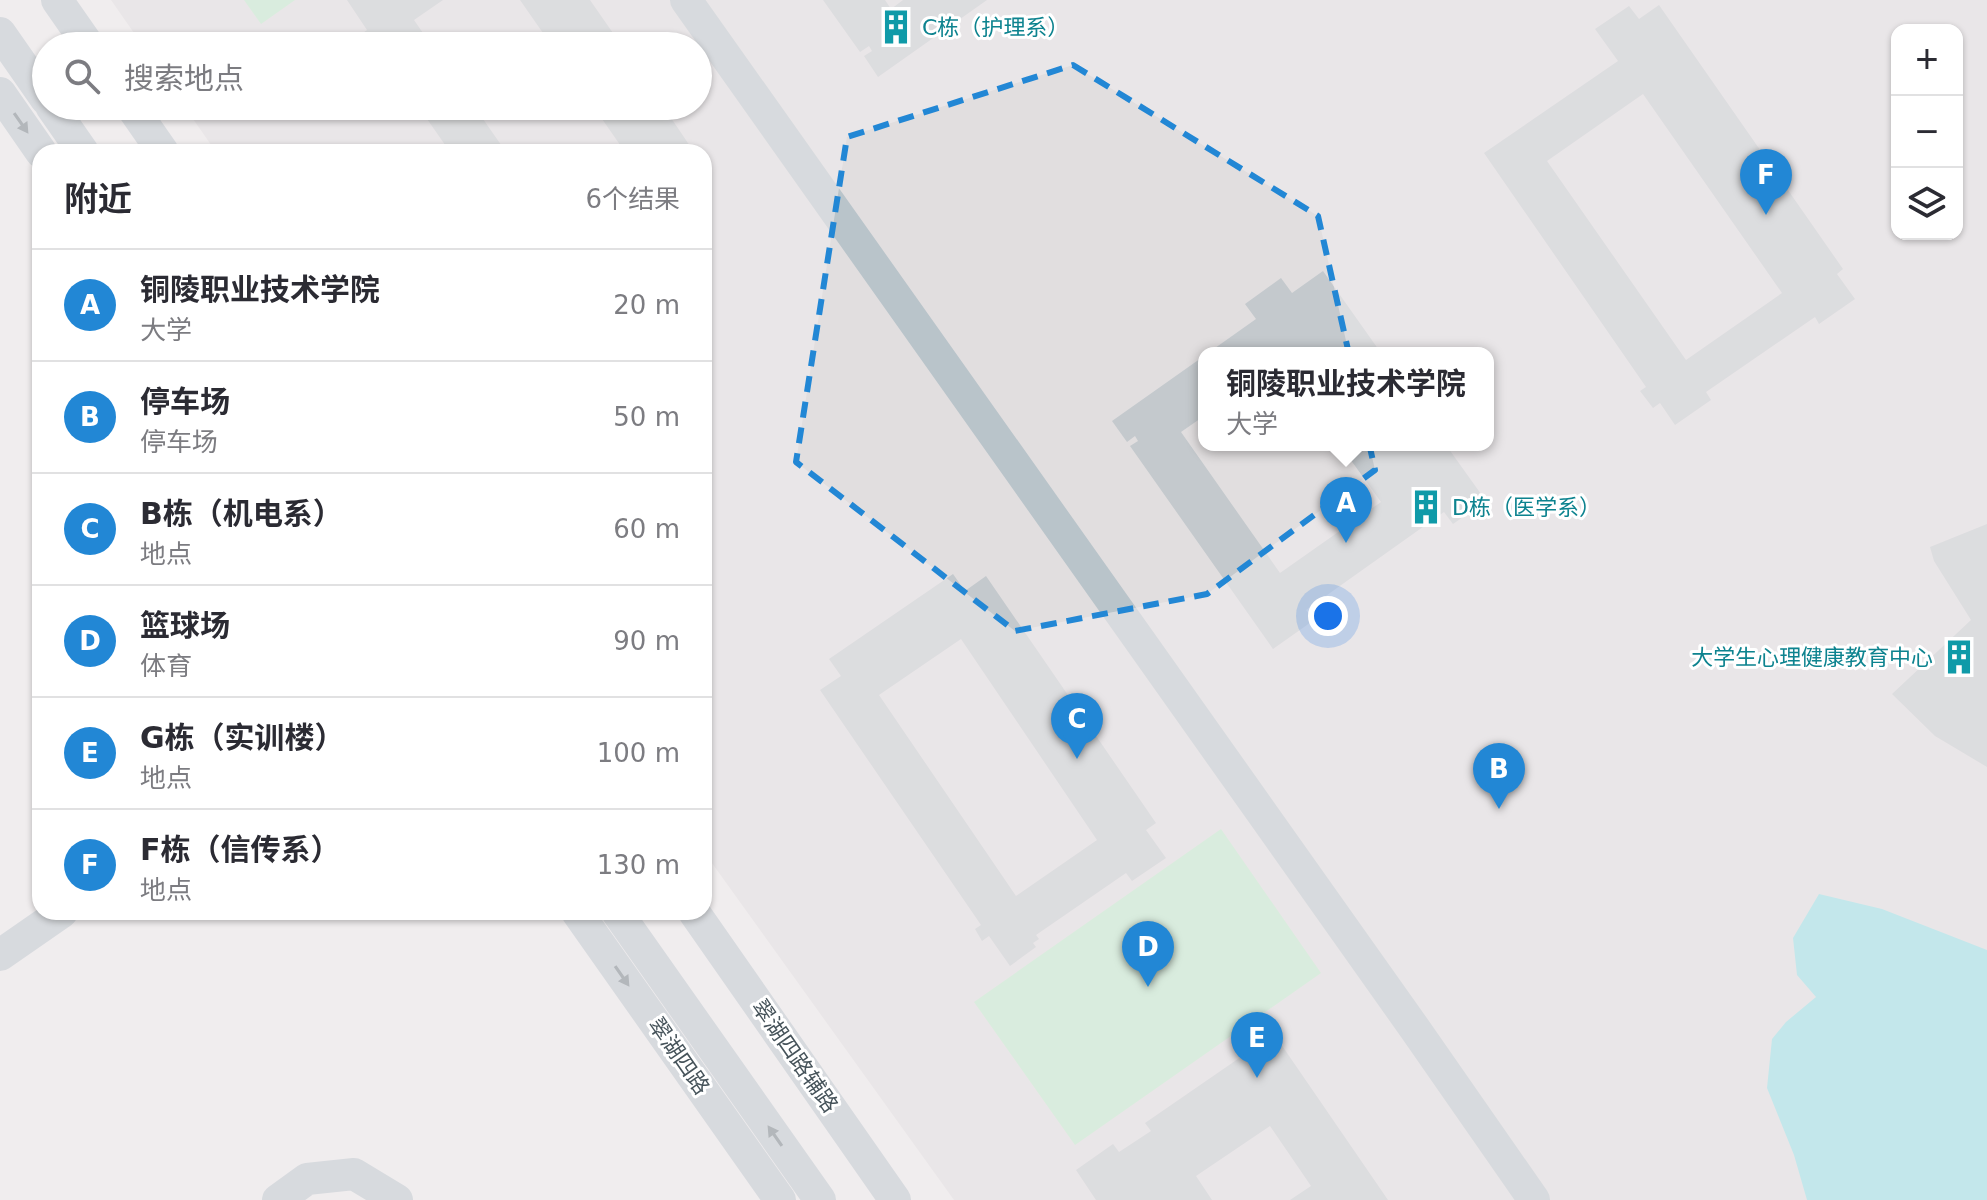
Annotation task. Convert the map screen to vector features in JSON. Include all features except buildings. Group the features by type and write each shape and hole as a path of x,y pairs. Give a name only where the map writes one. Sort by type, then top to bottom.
{"street":[{"path":"57,0 79,32"},
{"path":"686,0 709,32"},
{"path":"0,33 32,79"},
{"path":"712,37 1534,1200"},
{"path":"0,93 35,144"},
{"path":"61,120 77,144"},
{"path":"141,120 157,144"},
{"path":"0,955 50,920"},
{"name":"翠湖四路","path":"583,920 780,1200"},
{"name":"翠湖四路","path":"623,920 820,1200"},
{"name":"翠湖四路辅路","path":"700,920 895,1200"},
{"path":"278,1200 307,1179 354,1174 397,1200"}],"highlighted area":[{"path":"1073,65 1318,216 1375,470 1207,594 1015,631 796,462 847,137"}],"shaded area":[{"path":"111,0 1987,0 1987,1200 954,1200 712,863 712,144 210,144 194,120 712,120 712,32 133,32"}],"green space":[{"path":"244,0 295,0 261,24"},
{"path":"1221,829 1321,973 1075,1145 974,1002"}],"water":[{"path":"1819,894 1882,909 1987,950 1987,1200 1807,1200 1794,1155 1767,1088 1772,1039 1786,1022 1816,997 1797,975 1793,938"}],"place":[{"name":"C栋（护理系）","path":"896,27"},
{"name":"F栋（信传系）","path":"1766,215"},
{"name":"D栋（医学系）","path":"1426,507"},
{"name":"铜陵职业技术学院","path":"1346,543"},
{"name":"大学生心理健康教育中心","path":"1959,657"},
{"name":"B栋（机电系）","path":"1077,759"},
{"name":"停车场","path":"1499,809"},
{"name":"篮球场","path":"1148,987"},
{"name":"G栋（实训楼）","path":"1257,1078"}]}
